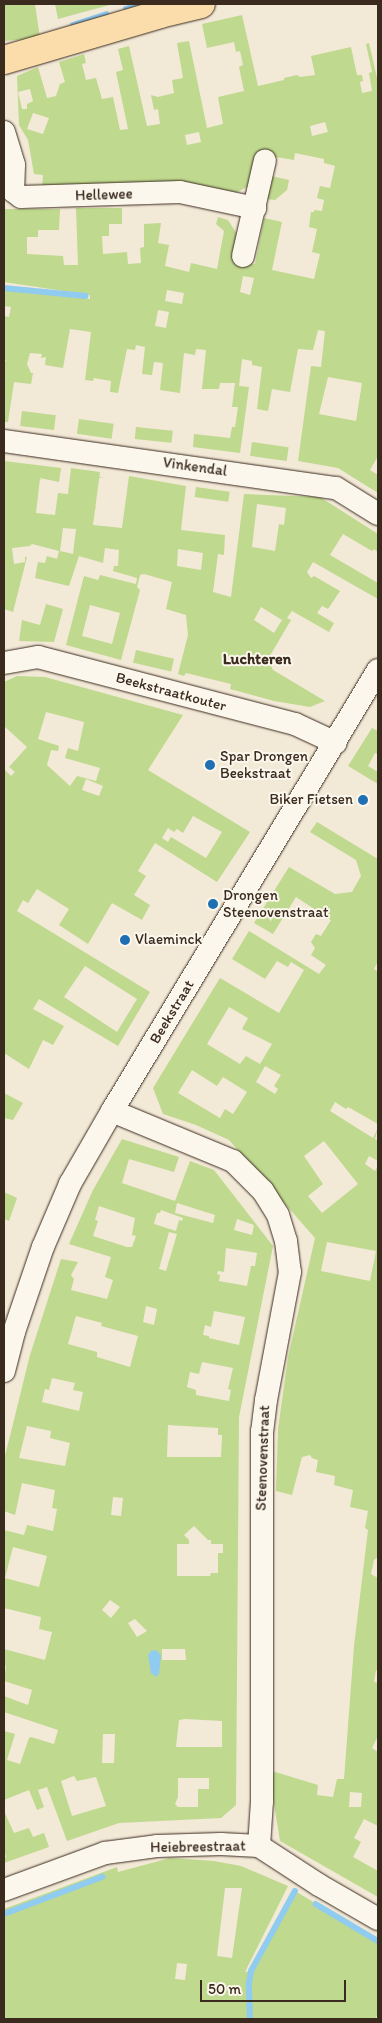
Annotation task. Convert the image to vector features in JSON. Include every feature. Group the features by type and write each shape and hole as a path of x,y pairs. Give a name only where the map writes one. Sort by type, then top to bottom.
{"main road":[{"path":"4,60 142,19 201,4"}],"street":[{"name":"Hellewee","path":"4,132 14,165 13,191 22,197 180,192 254,208"},
{"path":"243,256 265,160"},
{"name":"Vinkendal","path":"4,441 336,488 378,514"},
{"name":"Beekstraatkouter","path":"4,663 38,657 295,724 336,743"},
{"name":"Beekstraat","path":"4,1371 14,1332 43,1247 70,1184 378,670"},
{"name":"Steenovenstraat","path":"112,1111 233,1161 264,1191 278,1215 286,1241 290,1272 266,1400 262,1432 262,1801 258,1846"},
{"name":"Heiebreestraat","path":"4,1890 105,1853 157,1846 221,1844 258,1846 319,1885 378,1919"}],"green space":[{"path":"4,4 35,4 40,38 4,41"},
{"path":"55,4 113,4 58,19"},
{"path":"242,15 258,86 297,75 300,77 315,75 311,56 351,47 357,75 362,75 363,81 360,82 362,93 372,91 369,73 372,72 366,44 369,43 378,82 378,456 370,470 378,475 378,493 338,468 298,461 311,366 321,367 325,331 318,330 313,350 298,349 290,392 272,389 268,411 257,409 262,367 252,365 252,361 242,359 239,386 249,387 240,453 193,447 194,434 230,438 232,427 235,427 238,407 232,407 235,383 220,383 219,389 202,389 206,350 196,349 195,355 184,353 180,393 160,390 163,363 154,362 152,375 142,374 145,347 136,345 135,350 127,349 118,393 110,392 111,381 94,378 93,381 85,380 91,332 70,329 63,368 45,365 46,357 41,358 42,354 30,353 27,364 31,373 33,373 31,384 14,382 8,422 4,422 4,362 6,361 4,358 4,316 9,317 11,307 4,306 4,291 26,291 90,299 90,295 4,282 4,209 60,209 59,230 38,230 38,237 27,237 27,254 63,256 64,265 78,265 76,208 122,208 122,224 109,224 109,236 102,236 103,254 127,252 128,264 141,263 140,248 144,247 144,224 161,223 158,243 169,245 165,266 189,272 191,263 217,269 224,231 216,224 218,217 228,220 237,234 232,259 255,264 264,218 282,222 272,270 314,279 320,254 312,252 317,229 309,227 311,212 314,212 314,210 322,211 324,200 317,198 320,186 330,188 335,166 324,163 324,159 295,153 294,160 258,154 252,184 234,194 42,187 43,175 34,174 28,140 19,125 17,76 38,67 47,98 56,96 60,84 65,82 59,62 84,54 86,63 82,64 86,80 96,78 102,99 113,97 120,130 128,129 116,72 123,70 118,49 129,46 147,126 160,124 158,109 154,110 151,95 158,97 174,93 172,80 183,78 177,43 189,41 207,128 223,124 218,97 244,91 239,67 243,65 240,51 236,52 234,42 207,48 202,24","holes":["30,89 33,101 27,104 27,109 22,109 18,92","33,113 49,118 43,134 27,129","325,122 328,132 312,136 310,126","199,132 201,142 187,145 185,135","243,276 254,278 250,295 240,292","167,290 184,293 182,304 165,301","158,310 169,312 166,328 155,326","328,377 362,383 356,421 319,414"]},
{"path":"271,176 289,180 287,190 275,200 266,199"},
{"path":"22,411 56,415 54,430 20,426"},
{"path":"79,419 114,424 112,439 77,434"},
{"path":"136,427 173,431 172,443 135,439"},
{"path":"252,442 289,447 287,461 250,456"},
{"path":"4,461 61,468 59,482 40,478 36,513 55,515 58,493 68,494 71,468 100,472 93,525 122,528 129,476 186,486 181,530 225,535 224,555 218,554 213,592 231,597 244,494 320,497 378,534 378,552 374,549 372,551 343,534 330,555 378,583 378,599 313,562 307,572 311,578 314,576 340,591 328,609 322,606 317,613 334,623 329,632 292,611 287,618 291,620 268,659 273,670 325,701 310,707 274,701 230,689 231,684 186,673 184,676 178,674 188,635 186,615 166,609 172,582 144,574 140,575 137,587 140,590 121,660 66,645 84,576 98,580 100,575 136,584 137,578 113,571 114,566 118,566 119,550 105,548 103,563 79,556 69,586 35,578 38,562 45,563 47,556 57,559 59,551 32,544 30,546 12,548 14,564 25,562 25,557 27,557 13,612 4,609","holes":["257,504 286,508 284,525 279,524 275,551 252,547","63,528 76,529 73,554 60,551","178,549 203,553 201,570 177,566","90,605 120,613 112,644 82,636","261,607 282,620 274,633 254,620"]},
{"path":"196,487 230,492 228,502 195,497"},
{"path":"46,604 63,609 54,642 19,641 22,620 40,625"},
{"path":"136,650 174,659 171,671 133,663"},
{"path":"17,676 45,677 183,715 148,770 250,832 217,882 155,843 138,871 146,876 134,895 150,905 142,920 112,903 88,944 59,925 69,909 37,889 28,903 23,900 17,911 150,992 118,1046 39,999 33,1009 64,1026 53,1045 43,1040 29,1069 4,1053 4,769 11,776 15,772 9,767 27,747 4,726 4,682","holes":["46,712 84,722 78,751 68,748 65,758 100,768 96,781 77,776 70,786 47,765 51,750 58,751 59,746 38,739","86,779 103,786 99,796 82,790","193,816 222,832 206,858 171,837 168,842 162,838 168,828 174,832 177,829 183,833","85,966 137,999 117,1032 64,997"]},
{"path":"372,728 378,731 378,754 375,753 368,766 378,772 378,784 348,766"},
{"path":"317,822 378,859 378,961 374,969 378,972 378,1124 335,1102 330,1111 373,1138 378,1128 375,1139 378,1141 378,1161 369,1156 365,1164 375,1171 378,1166 378,1557 374,1560 371,1574 378,1578 378,1671 376,1670 374,1682 378,1683 378,1736 372,1748 378,1752 378,1826 364,1819 354,1838 361,1842 353,1857 378,1871 378,1897 280,1841 272,1792 272,1771 318,1785 317,1795 333,1797 337,1779 344,1779 354,1646 368,1530 365,1528 368,1511 350,1507 353,1490 334,1485 335,1476 316,1472 318,1460 310,1455 302,1457 292,1495 276,1491 278,1429 288,1357 315,1238 229,1140 196,1125 163,1114 153,1088 220,978 279,1013 304,970 291,962 288,967 277,961 265,979 232,959 249,931 319,974 326,965 311,955 315,948 311,942 316,934 321,936 331,920 296,897 273,934 254,923 289,867 335,894 352,892 361,876 356,860 310,832","holes":["229,1007 248,1018 242,1029 272,1044 260,1064 246,1056 240,1064 207,1044","265,1066 281,1075 274,1086 278,1089 275,1094 256,1082","192,1070 217,1086 223,1077 247,1092 233,1114 225,1109 220,1118 178,1093","324,1141 358,1184 322,1213 308,1196 323,1184 304,1156","327,1242 376,1251 370,1281 321,1271","350,1792 362,1793 361,1807 349,1807"]},
{"path":"4,1093 23,1103 13,1120 4,1118"},
{"path":"122,1139 179,1157 174,1172 129,1159 122,1183 175,1201 190,1161 214,1170 273,1246 239,1417 236,1805 221,1818 119,1823 67,1841 47,1787 38,1790 44,1807 37,1810 29,1790 4,1800 4,1731 15,1734 7,1760 20,1764 29,1738 54,1744 58,1730 4,1712 4,1696 28,1705 32,1690 4,1681 6,1666 4,1665 4,1649 45,1660 52,1632 39,1629 41,1617 4,1608 4,1530 24,1535 27,1525 53,1531 57,1509 52,1508 55,1490 22,1483 15,1515 4,1511 4,1460 30,1355 61,1259 78,1262 71,1275 74,1279 71,1290 107,1299 113,1280 105,1277 111,1257 69,1244 93,1190","holes":["177,1203 215,1215 213,1223 175,1213","99,1206 135,1218 132,1235 136,1236 132,1247 93,1236 98,1221 95,1220","161,1210 183,1218 182,1221 179,1220 176,1231 154,1224 157,1213 160,1213","237,1219 254,1225 252,1235 234,1230","169,1232 177,1234 166,1271 159,1269","226,1248 257,1253 255,1266 251,1266 247,1286 219,1281 220,1275 217,1274 218,1271 224,1272","146,1306 157,1309 154,1325 143,1322","214,1311 245,1317 239,1345 209,1338 209,1336 203,1335 205,1325 211,1327","76,1316 102,1323 101,1326 138,1336 130,1367 97,1357 97,1352 68,1344","202,1362 233,1368 228,1389 231,1390 229,1401 196,1395 196,1390 187,1387 190,1372 199,1374","52,1378 75,1383 73,1390 83,1392 79,1411 42,1402 45,1389 49,1390","168,1425 218,1428 218,1435 222,1435 221,1457 167,1457","27,1426 51,1431 50,1438 70,1443 65,1466 19,1458","113,1497 123,1498 121,1516 111,1515","194,1526 208,1540 211,1540 211,1544 223,1544 223,1553 218,1553 218,1573 211,1573 210,1576 177,1576 177,1544 189,1544 189,1540 184,1535","13,1547 47,1556 39,1587 5,1578","110,1600 120,1607 111,1618 102,1610","135,1619 147,1631 137,1637 128,1623","162,1649 185,1649 186,1660 162,1660","179,1720 222,1721 222,1747 176,1747","103,1734 115,1734 114,1763 102,1763","74,1776 77,1781 96,1777 106,1806 72,1816 61,1781","178,1778 209,1778 209,1789 198,1789 198,1807 178,1807 175,1804 178,1797"]},
{"path":"4,1192 17,1198 9,1221 4,1219"},
{"path":"4,1811 14,1833 29,1828 33,1837 44,1833 49,1847 4,1863 4,1858 6,1857 4,1849"},
{"path":"170,1858 214,1861 241,1866 288,1886 245,1972 251,1971 295,1891 378,1941 378,2014 375,2019 4,2019 4,1909 117,1867 118,1872","holes":["225,1888 242,1888 232,1958 217,1956","177,1963 187,1964 185,1980 175,1979"]}],"water":[{"path":"156,1650 161,1655 159,1674 156,1677 151,1673 148,1655 151,1651"}],"waterway":[{"path":"126,9 146,4"},
{"path":"73,25 106,14"},
{"path":"4,288 86,296"},
{"path":"4,1914 102,1877"},
{"path":"250,2019 249,1984 251,1971 295,1891"},
{"path":"316,1904 378,1941"}],"place":[{"name":"Spar Drongen Beekstraat","path":"210,765"},
{"name":"Biker Fietsen","path":"363,800"},
{"name":"Drongen Steenovenstraat","path":"213,904"},
{"name":"Vlaeminck","path":"125,940"}],"district":[{"name":"Luchteren","path":"257,659"}]}
